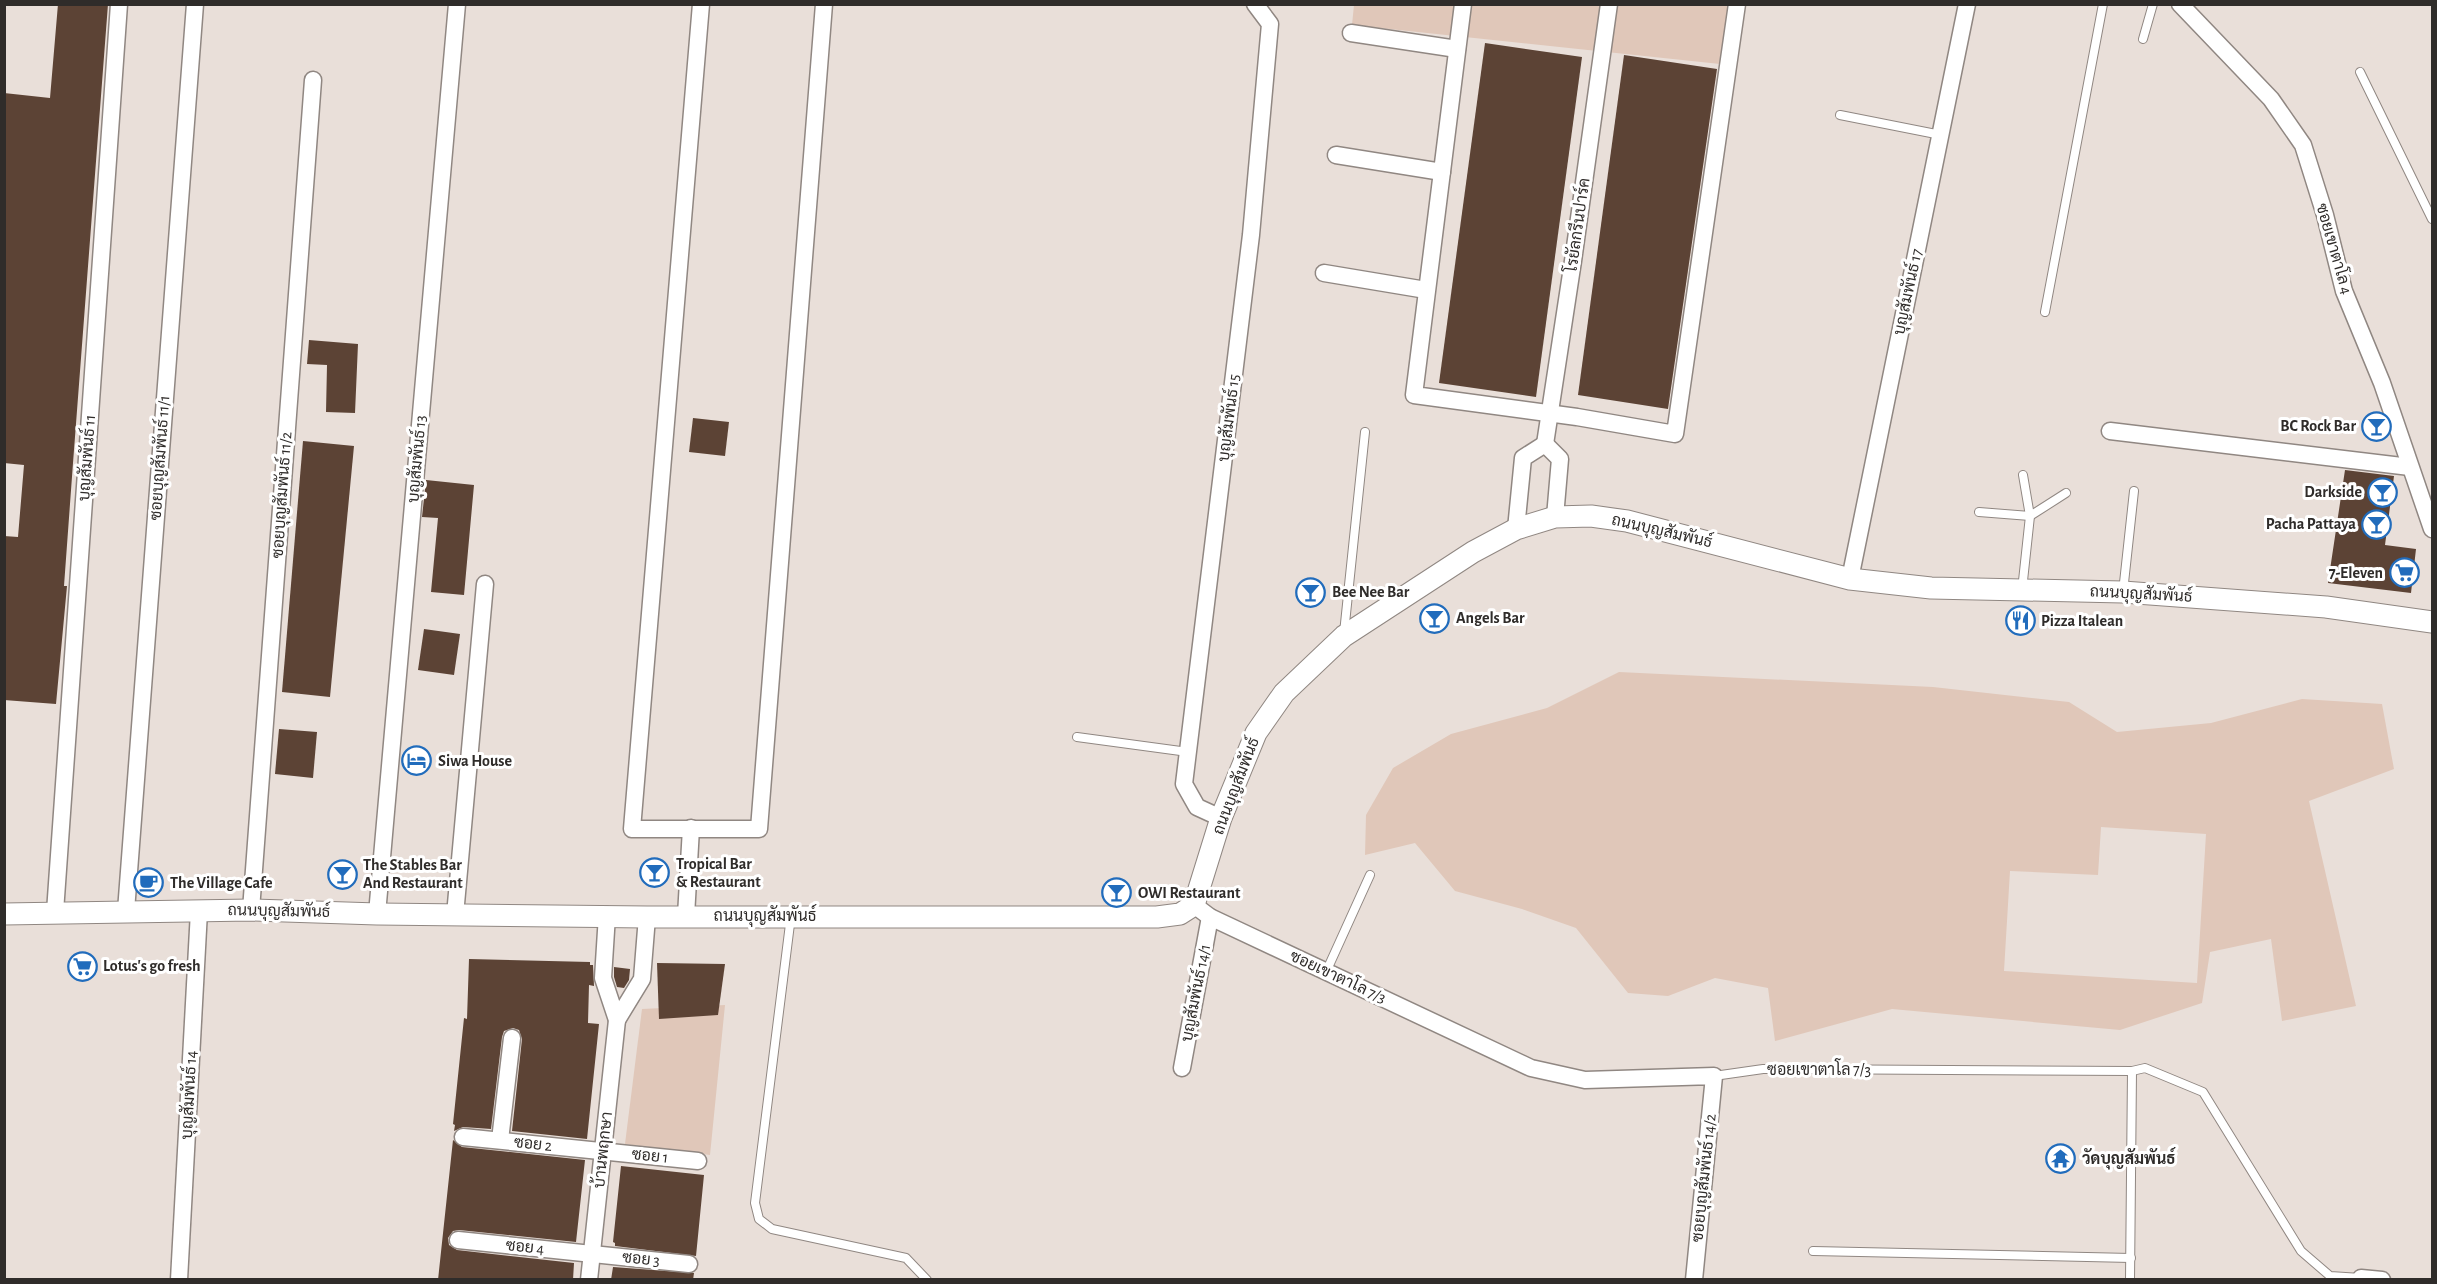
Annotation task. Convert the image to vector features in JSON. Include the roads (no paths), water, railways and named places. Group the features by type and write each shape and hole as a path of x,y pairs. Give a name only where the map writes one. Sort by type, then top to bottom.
{"street":[{"name":"บุญสัมพันธ์ 11","path":"55,912 119,4"},
{"name":"ซอยบุญสัมพันธ์ 11/1","path":"126,911 195,4"},
{"name":"บุญสัมพันธ์ 13","path":"377,914 457,4"},
{"path":"701,4 632,829 759,829 824,4"},
{"name":"บุญสัมพันธ์ 15","path":"1221,818 1197,807 1184,784 1251,235 1270,24 1255,4"},
{"path":"1463,4 1414,395 1548,413 1675,434 1737,4"},
{"name":"โรยัลกรีนปาร์ค","path":"1545,444 1609,4"},
{"name":"บุญสัมพันธ์ 17","path":"1850,579 1967,4"},
{"name":"ซอยเขาตาโล 4","path":"2180,4 2271,99 2303,145 2325,215 2344,291 2382,383 2433,529"},
{"path":"1351,33 1457,49"},
{"name":"ซอยบุญสัมพันธ์ 11/2","path":"251,910 313,80"},
{"path":"1336,155 1442,172"},
{"path":"1324,273 1426,290"},
{"path":"2110,431 2410,467"},
{"path":"1516,529 1523,458 1545,444 1560,459 1556,517"},
{"name":"ถนนบุญสัมพันธ์","path":"4,914 251,910 647,917 1156,917 1202,911 1221,818 1256,734 1284,693 1344,636 1473,552 1516,529 1556,517 1592,516 1627,521 1850,579 1931,588 2123,592 2326,607 2433,622"},
{"path":"454,915 485,584"},
{"path":"686,916 691,828"},
{"name":"บุญสัมพันธ์ 14","path":"179,1280 199,911"},
{"name":"ซอยเขาตาโล 7/3","path":"1202,911 1531,1068 1585,1080 1714,1076"},
{"name":"บุญสัมพันธ์ 14/1","path":"1182,1068 1202,911"},
{"name":"บ้านพฤกษา","path":"589,1280 617,1020 603,978 607,915"},
{"name":"บ้านพฤกษา","path":"617,1020 642,979 647,917"},
{"path":"500,1140 512,1038"},
{"name":"ซอยบุญสัมพันธ์ 14/2","path":"1694,1280 1714,1076"},
{"name":"ซอย 2","path":"462,1137 603,1151"},
{"name":"ซอย 1","path":"603,1151 698,1161"},
{"name":"ซอย 4","path":"458,1240 592,1254"},
{"name":"ซอย 3","path":"592,1254 689,1264"},
{"name":"ซอยเขาตาโล 7/3","path":"2361,1278 2382,1280"}],"lane":[{"path":"2045,312 2103,4"},
{"path":"2143,39 2153,4"},
{"path":"2360,72 2433,219"},
{"path":"1840,115 1941,135"},
{"path":"1344,636 1365,432"},
{"path":"2022,590 2030,516 2023,475"},
{"path":"2123,592 2134,490"},
{"path":"1979,512 2030,516 2066,493"},
{"path":"1077,737 1188,752"},
{"path":"1326,972 1370,875"},
{"path":"791,916 755,1203 759,1219 772,1229 906,1258 927,1280"},
{"name":"ซอยเขาตาโล 7/3","path":"1714,1076 1763,1070 2132,1071 2145,1068 2203,1092 2301,1251 2330,1276 2361,1278"},
{"path":"2130,1280 2132,1071"},
{"path":"1814,1251 2131,1258"}],"place":[{"name":"BC Rock Bar","path":"2377,426"},
{"name":"Darkside","path":"2383,492"},
{"name":"Pacha Pattaya","path":"2377,524"},
{"name":"7-Eleven","path":"2404,573"},
{"name":"Bee Nee Bar","path":"1311,592"},
{"name":"Angels Bar","path":"1435,618"},
{"name":"Pizza Italean","path":"2020,621"},
{"name":"Siwa House","path":"417,761"},
{"name":"Tropical Bar & Restaurant","path":"655,873"},
{"name":"The Stables Bar And Restaurant","path":"342,874"},
{"name":"The Village Cafe","path":"149,883"},
{"name":"OWI Restaurant","path":"1117,893"},
{"name":"Lotus's go fresh","path":"82,966"},
{"name":"วัดบุญสัมพันธ์","path":"2061,1159"}]}
